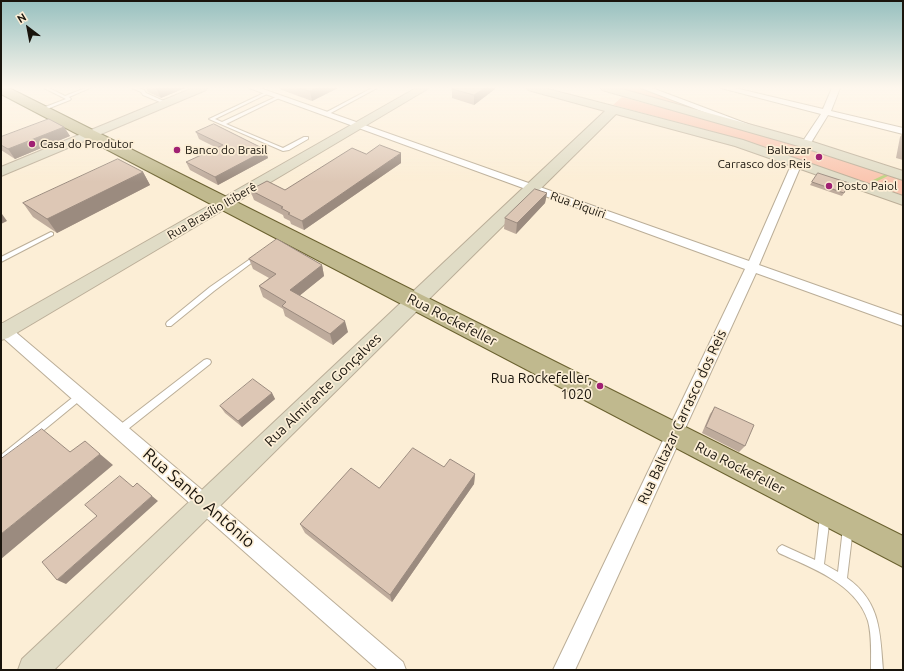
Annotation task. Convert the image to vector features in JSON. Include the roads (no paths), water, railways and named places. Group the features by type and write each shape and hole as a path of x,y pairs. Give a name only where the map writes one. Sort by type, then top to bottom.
{"main road":[{"name":"Rua Rockefeller","path":"60,119 225,203 283,239 415,301 903,552"},
{"path":"1,172 128,119"},
{"name":"Rua Brasílio Itiberê","path":"2,331 370,119"},
{"name":"Rua Almirante Gonçalves","path":"33,670 603,119"},
{"path":"649,119 732,141 903,201"},
{"path":"719,119 806,144 903,176"}],"street":[{"name":"Rua Piquiri","path":"340,119 903,321"},
{"path":"732,119 776,135"},
{"path":"806,144 821,119"},
{"path":"856,119 903,131"},
{"name":"Rua Baltazar Carrasco dos Reis","path":"564,670 752,267 797,163"},
{"name":"Rua Santo Antônio","path":"2,331 205,503 395,670"}],"lane":[{"path":"212,119 283,150 306,138"},
{"path":"222,124 232,119"},
{"path":"1,260 51,234"},
{"path":"169,324 212,289 261,254"},
{"path":"120,430 207,362"},
{"path":"1,460 80,396"},
{"path":"819,567 825,512"},
{"path":"842,580 849,524"},
{"path":"782,550 819,567 842,580 858,593 873,620 877,670"}],"waterway":[{"path":"872,182 887,175"}],"place":[{"name":"Casa do Produtor","path":"32,144"},
{"name":"Banco do Brasil","path":"177,150"},
{"name":"Baltazar Carrasco dos Reis","path":"819,157"},
{"name":"Posto Paiol","path":"829,186"},
{"name":"Rua Rockefeller, 1020","path":"600,386"}]}
